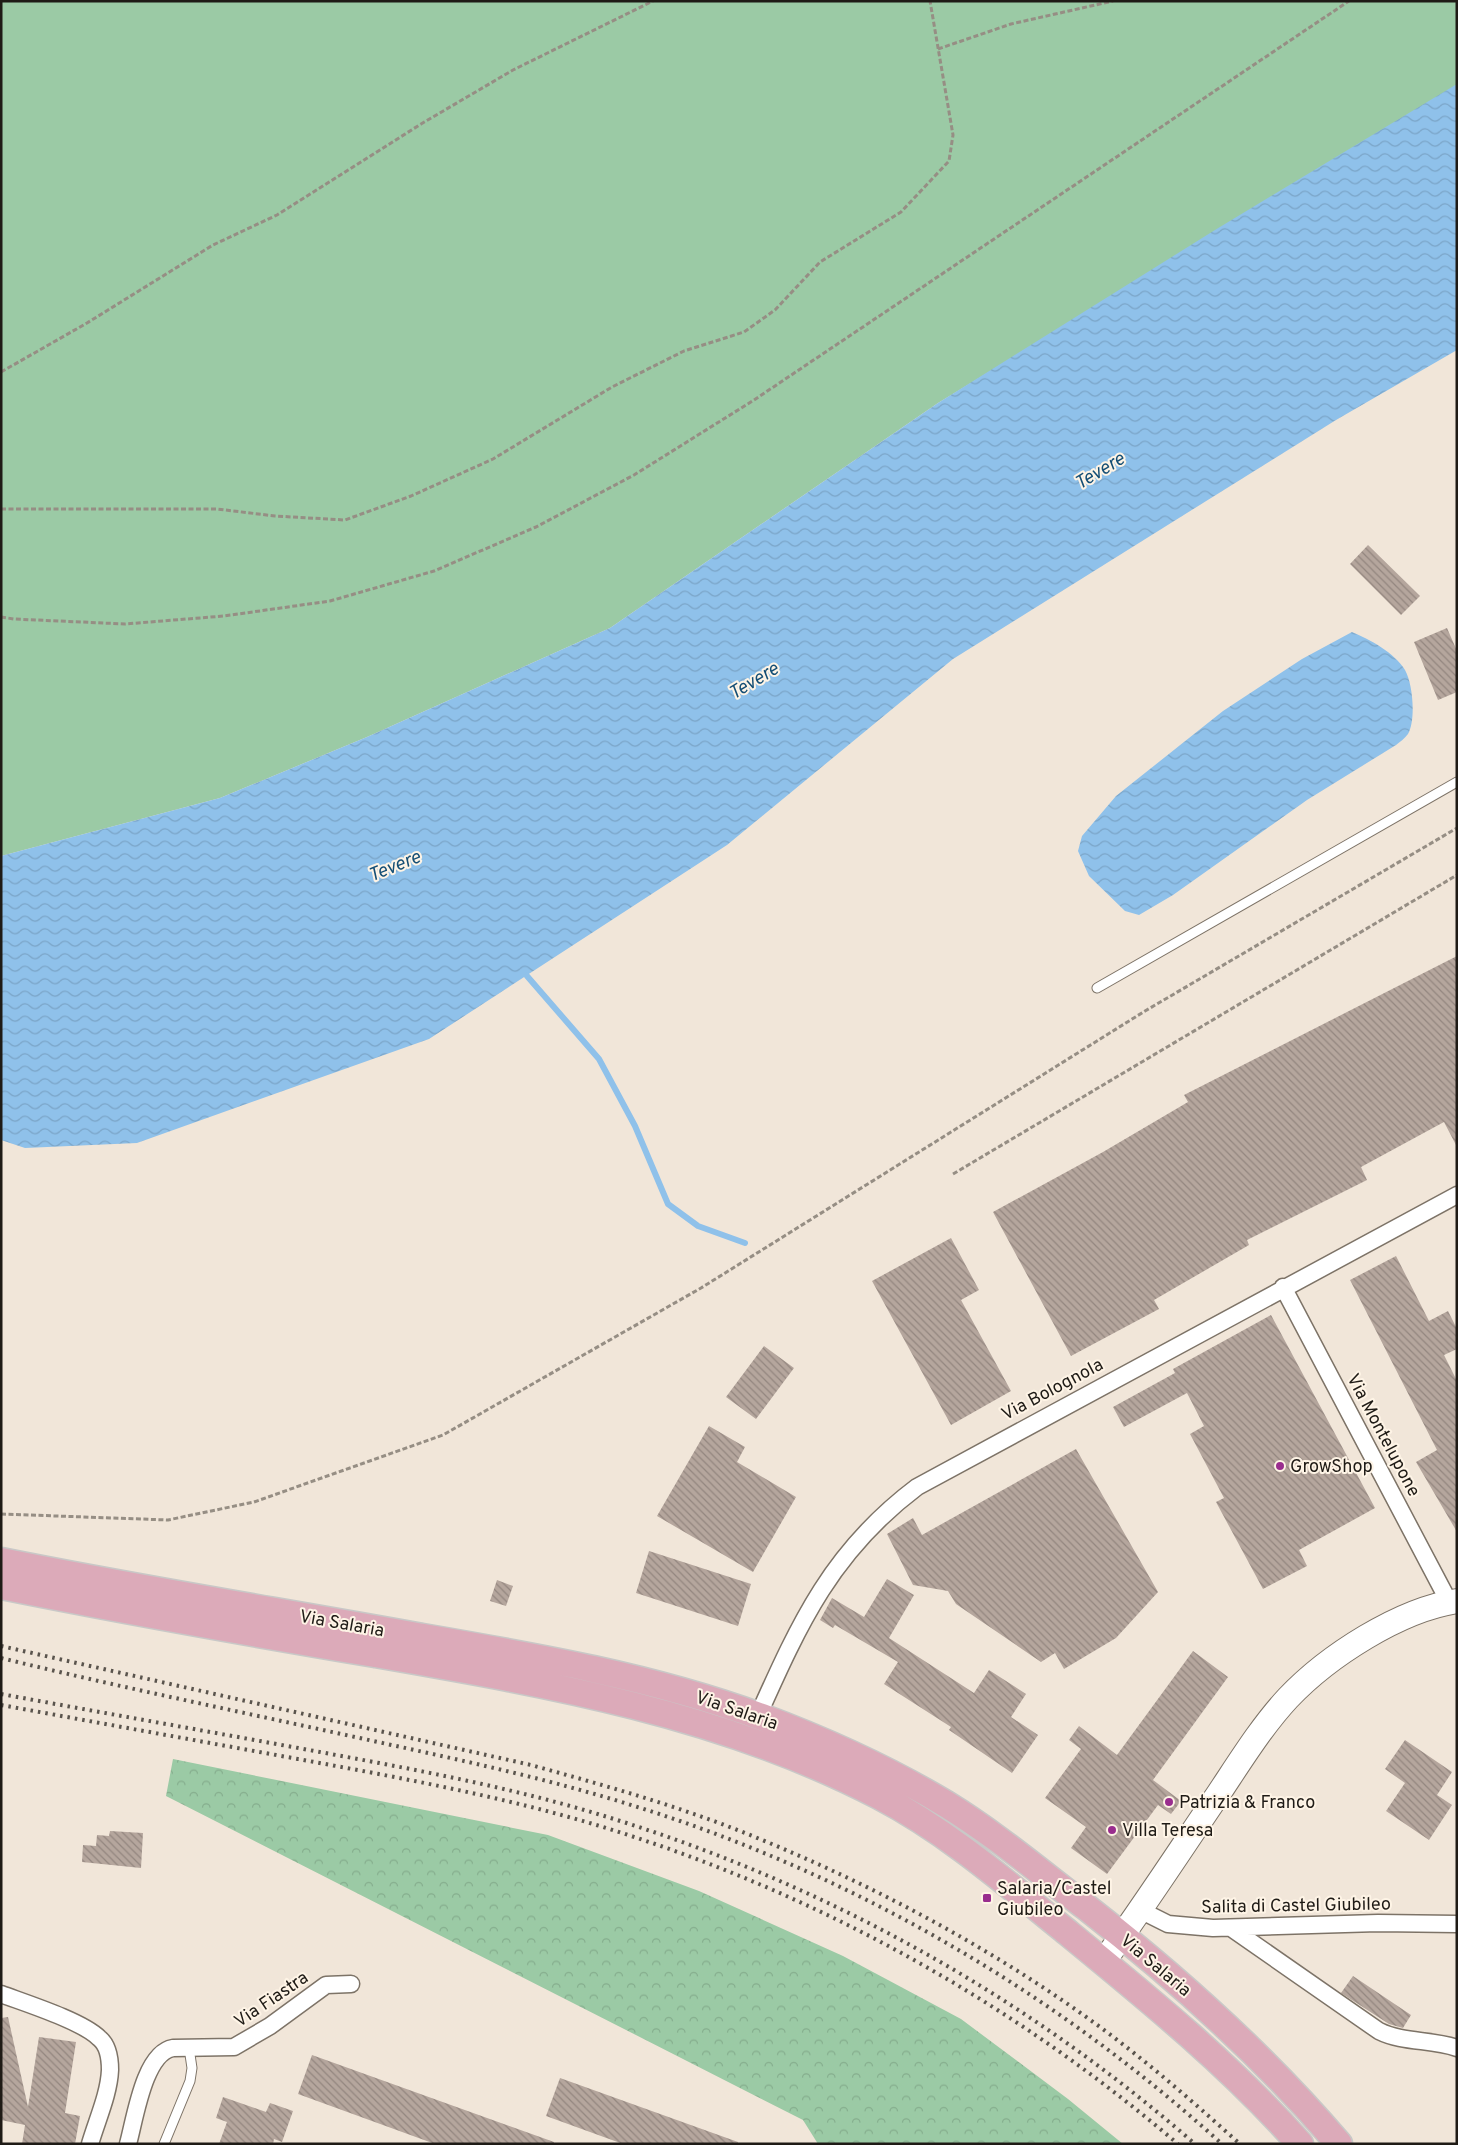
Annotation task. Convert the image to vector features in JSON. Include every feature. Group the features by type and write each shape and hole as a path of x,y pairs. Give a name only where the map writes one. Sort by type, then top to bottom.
{"main road":[{"name":"Via Salaria","path":"1,1561 578,1666 672,1688 758,1716 846,1752 946,1804 1015,1853 1122,1936 1162,1968 1246,2045 1339,2144"},
{"name":"Via Salaria","path":"1,1586 136,1613 572,1690 714,1728 799,1759 879,1796 957,1845 1104,1961 1203,2047 1300,2144"}],"street":[{"name":"Via Bolognola","path":"758,1716 792,1641 816,1596 843,1557 891,1507 929,1478 1457,1195"},
{"name":"Via Montelupone","path":"1283,1287 1453,1602"},
{"path":"1104,1961 1257,1737 1289,1697 1309,1678 1369,1636 1409,1616 1453,1602"},
{"name":"Salita di Castel Giubileo","path":"1140,1910 1168,1924 1230,1928 1378,1923 1457,1924"},
{"path":"1230,1928 1379,2031 1394,2038 1457,2048"},
{"name":"Via Fiastra","path":"128,2144 152,2062 164,2051 189,2048 221,2048 238,2045 270,2026 326,1986 351,1984"},
{"path":"1,1994 64,2019 95,2035 106,2046 110,2066 109,2079 90,2144"}],"lane":[{"path":"1098,988 1457,782"},
{"path":"164,2144 190,2080 192,2068 189,2048"}],"path":[{"path":"1,372 87,323 213,245 277,215 421,124 513,70 653,1"},
{"path":"1,509 217,509 275,516 345,520 410,496 492,459 621,382 684,351 744,332 775,310 820,262 901,212 949,161 953,136 930,1"},
{"path":"938,50 1011,24 1113,1"},
{"path":"1,617 125,624 224,616 330,601 434,571 536,527 634,474 754,400 1349,1"},
{"path":"1,1514 168,1520 254,1502 444,1435 701,1288 1145,1011 1457,828"},
{"path":"952,1174 1457,875"}],"green space":[{"path":"1,1 1457,1 1457,86 938,403 610,628 367,737 220,798 1,856"},
{"path":"173,1759 548,1835 699,1891 843,1956 961,2019 1068,2099 1123,2144 818,2144 803,2120 166,1796"}],"water":[{"name":"Tevere","path":"1457,84 1457,350 1336,420 953,659 727,845 429,1039 137,1143 25,1148 1,1140 1,856 220,798 367,737 610,628 938,403 1215,230"},
{"path":"1352,632 1388,652 1405,670 1410,684 1413,711 1408,734 1396,745 1307,800 1173,895 1139,915 1125,911 1089,876 1078,851 1082,836 1116,796 1223,711 1302,659"}],"building":[{"path":"1368,545 1420,596 1401,615 1350,564"},
{"path":"1447,628 1457,651 1457,692 1438,700 1414,642"},
{"path":"1457,956 1457,1147 1444,1122 1361,1167 1367,1180 1247,1240 1249,1245 1154,1300 1159,1309 1071,1356 993,1212 1103,1152 1188,1102 1184,1095"},
{"path":"951,1238 979,1290 961,1300 1011,1391 951,1425 872,1281"},
{"path":"1396,1256 1429,1321 1448,1311 1457,1329 1457,1349 1444,1355 1457,1381 1457,1532 1416,1462 1437,1450 1350,1280"},
{"name":"GrowShop","path":"1271,1315 1375,1508 1299,1550 1307,1566 1263,1589 1216,1502 1224,1498 1190,1434 1204,1426 1187,1393 1124,1427 1113,1407 1175,1373 1173,1369"},
{"path":"764,1346 794,1368 756,1419 726,1397"},
{"path":"709,1426 745,1447 737,1462 796,1497 753,1572 657,1516"},
{"path":"1076,1449 1158,1592 1116,1638 1064,1669 1055,1653 1041,1662 956,1604 948,1591 913,1585 887,1534 913,1518 922,1535"},
{"path":"649,1551 751,1584 738,1626 636,1593"},
{"path":"887,1579 914,1595 889,1638 974,1693 989,1670 1026,1694 1011,1717 1038,1735 1012,1773 949,1730 951,1727 884,1684 898,1662 835,1625 833,1628 820,1620 832,1598 864,1617"},
{"path":"497,1580 513,1586 506,1606 490,1601"},
{"path":"1193,1651 1228,1677 1153,1780 1181,1801 1171,1814 1158,1805 1107,1874 1071,1848 1086,1827 1045,1798 1081,1749 1069,1740 1079,1726 1117,1755"},
{"path":"1405,1740 1452,1772 1437,1795 1452,1805 1429,1840 1386,1811 1405,1783 1385,1769"},
{"path":"110,1831 143,1833 141,1868 82,1862 83,1845 96,1846 97,1835 109,1836"},
{"path":"1353,1976 1411,2015 1403,2028 1389,2024 1341,1993"},
{"path":"8,2017 28,2107 39,2037 76,2042 65,2113 80,2116 75,2144 22,2144 25,2125 1,2120 1,2018"},
{"path":"312,2055 554,2142 554,2144 435,2144 298,2094"},
{"path":"560,2078 738,2142 738,2144 623,2144 546,2116"},
{"path":"223,2097 266,2112 270,2103 293,2111 282,2142 274,2139 273,2144 219,2144 227,2122 216,2118"}],"waterway":[{"path":"527,976 599,1059 635,1126 668,1204 698,1226 745,1243"}],"railway":[{"path":"1,1646 531,1765 666,1804 745,1833 879,1893 965,1939 1049,1991 1128,2048 1240,2144"},
{"path":"1,1658 526,1776 628,1804 710,1832 790,1864 868,1901 944,1941 1017,1986 1088,2035 1156,2088 1222,2144"},
{"path":"1,1694 456,1778 529,1795 601,1815 683,1842 762,1873 840,1909 916,1948 989,1991 1060,2038 1129,2089 1195,2144"},
{"path":"1,1705 462,1791 582,1821 698,1860 772,1890 845,1923 984,2001 1051,2046 1115,2093 1178,2144"}],"place":[{"name":"GrowShop","path":"1280,1466"},
{"name":"Patrizia & Franco","path":"1169,1802"},
{"name":"Villa Teresa","path":"1112,1830"},
{"name":"Salaria/Castel Giubileo","path":"987,1898"}]}
